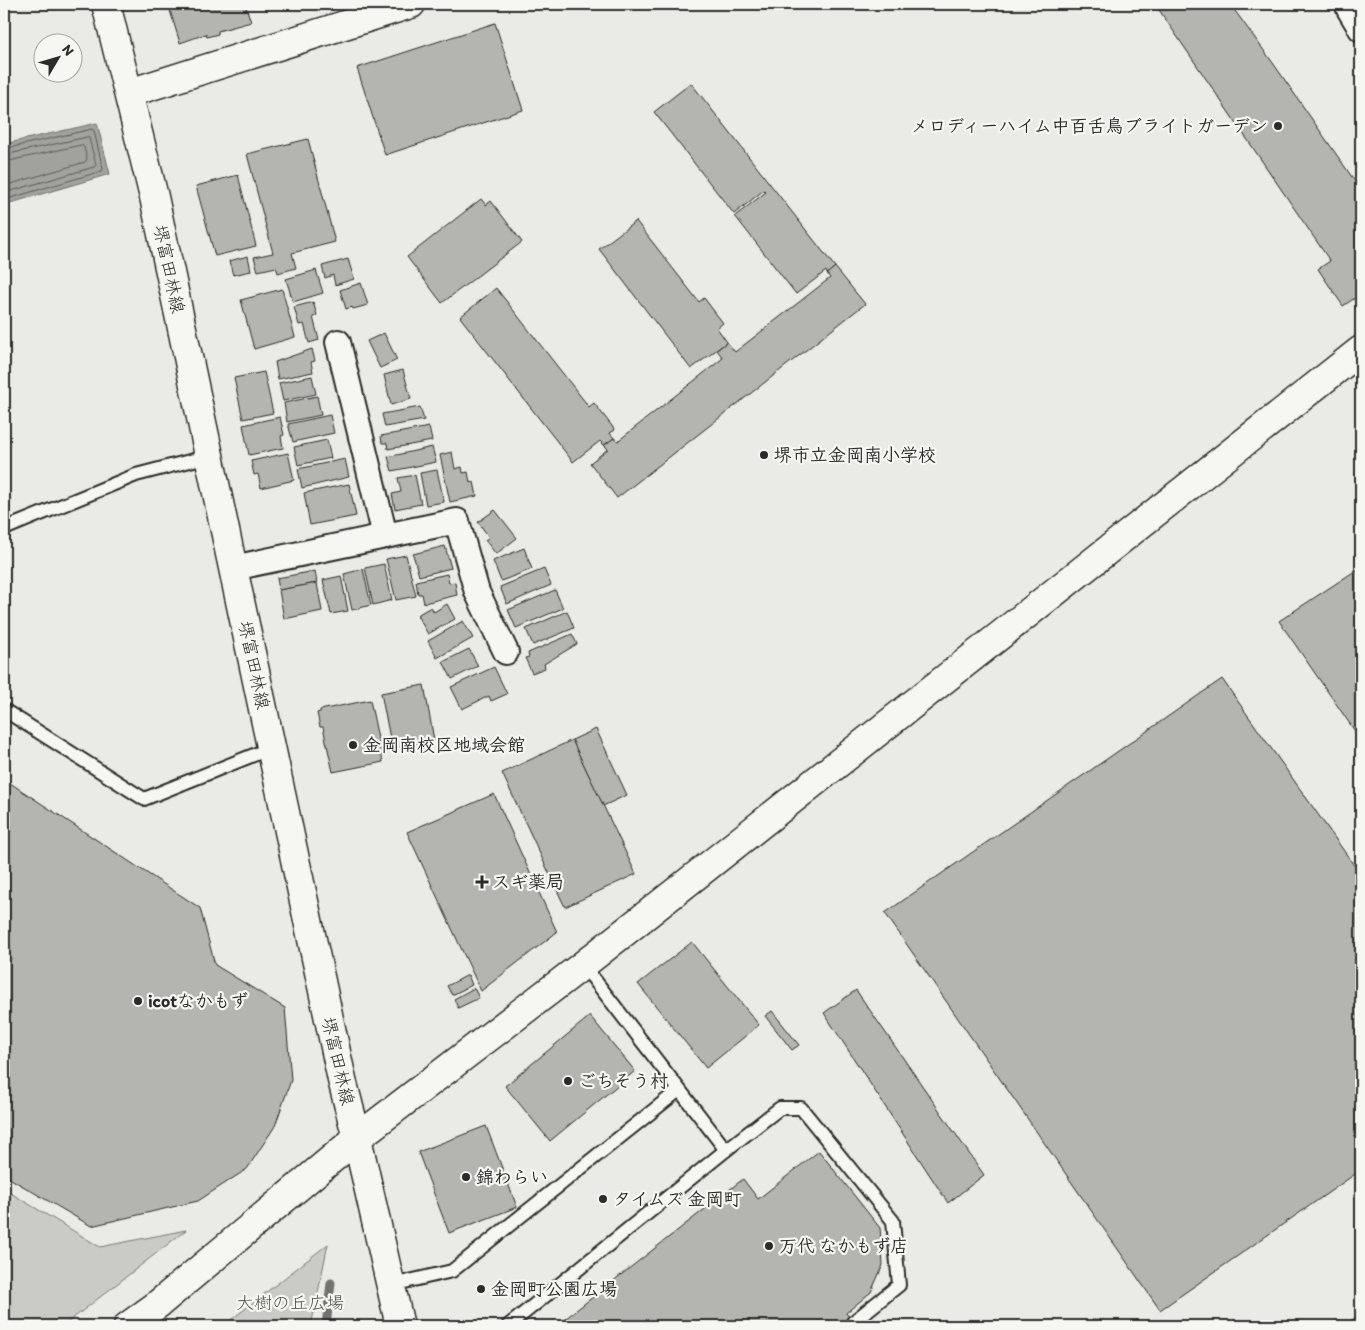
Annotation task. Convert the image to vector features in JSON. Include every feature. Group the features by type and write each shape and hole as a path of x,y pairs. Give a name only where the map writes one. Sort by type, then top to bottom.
{"street":[{"name":"堺富田林線","path":"106,4 154,197 342,1080 400,1326"},
{"path":"129,93 411,4"},
{"path":"1348,4 1361,29"},
{"path":"338,342 384,536"},
{"path":"128,1326 157,1305 357,1138 582,965 1361,350"},
{"path":"233,568 457,521 477,592 506,652"}],"lane":[{"path":"4,529 136,475 209,456"},
{"path":"4,710 144,799 271,748"},
{"path":"582,965 726,1150"},
{"path":"392,1286 452,1271 679,1090"},
{"path":"508,1326 780,1108 801,1108 892,1221 899,1284 853,1322"}],"green space":[{"path":"4,1189 100,1247 186,1230 63,1326 4,1326"},
{"name":"大樹の丘広場","path":"328,1244 311,1326 223,1326"}],"water":[{"path":"97,123 110,174 4,205 4,144"}],"building":[{"path":"168,4 245,4 251,22 218,31 218,34 207,37 206,34 180,43"},
{"name":"メロディーハイム中百舌鳥ブライトガーデン","path":"1155,4 1230,4 1361,190 1361,294 1343,306 1318,269 1330,261"},
{"path":"495,23 523,110 385,155 357,68"},
{"path":"691,83 835,267 827,274 826,271 796,294 735,216 766,192 764,190 734,214 654,112"},
{"path":"308,139 335,242 292,253 296,268 278,273 276,267 258,271 254,257 273,253 247,154"},
{"path":"238,175 256,246 215,256 196,186"},
{"path":"481,199 486,205 491,201 522,242 442,303 407,257"},
{"path":"636,221 699,302 704,298 723,323 717,328 727,342 691,369 599,249"},
{"path":"248,256 251,271 233,275 229,261"},
{"path":"348,259 354,279 335,285 333,275 325,278 322,266"},
{"path":"835,267 865,304 617,498 590,463 608,449 604,445 614,438 618,441 723,358 717,350 727,342 735,352 830,278 827,274"},
{"path":"316,270 323,293 293,302 286,279"},
{"path":"361,283 368,305 346,309 340,290"},
{"path":"496,288 589,407 594,403 615,430 610,433 614,438 604,445 600,441 573,462 460,317"},
{"path":"282,289 295,337 254,349 241,300"},
{"path":"313,302 317,315 313,317 319,340 309,343 304,324 299,325 294,307"},
{"path":"384,333 397,360 380,368 367,341"},
{"path":"312,349 315,361 311,362 313,372 278,379 275,362"},
{"path":"403,370 411,399 391,405 384,375"},
{"path":"264,372 273,413 243,419 234,378"},
{"path":"312,376 316,394 283,401 279,383"},
{"path":"317,396 321,415 287,422 284,403"},
{"path":"420,407 424,420 385,427 382,414"},
{"path":"330,415 334,433 293,442 288,424"},
{"path":"280,417 284,435 281,436 283,448 249,455 243,425"},
{"path":"429,427 432,441 388,449 387,443 382,443 381,436"},
{"path":"327,440 331,458 298,465 294,447"},
{"path":"432,447 436,462 392,471 388,457"},
{"path":"452,452 455,469 462,467 463,473 468,472 470,483 474,482 477,496 450,502 440,455"},
{"path":"288,453 294,480 261,488 258,474 254,475 251,461"},
{"path":"345,459 349,477 302,488 298,469"},
{"path":"437,470 444,502 426,505 420,473"},
{"path":"415,475 421,504 395,509 392,494 401,492 398,478"},
{"path":"349,484 356,516 310,525 304,493"},
{"path":"495,510 517,538 496,554 485,540 489,537 478,522"},
{"path":"445,546 451,568 419,576 413,554"},
{"path":"524,548 532,569 501,581 493,561"},
{"path":"406,555 416,596 396,600 386,559"},
{"path":"384,564 392,600 373,605 365,568"},
{"path":"1361,567 1361,740 1279,621"},
{"path":"363,569 371,605 352,610 344,574"},
{"path":"544,569 551,585 507,604 500,587"},
{"path":"315,571 317,583 279,590 277,578"},
{"path":"447,574 449,583 455,582 457,595 424,603 422,594 418,594 416,581"},
{"path":"341,576 348,611 331,614 323,580"},
{"path":"317,583 322,611 284,619 279,590"},
{"path":"555,590 563,608 516,628 508,610"},
{"path":"447,604 455,619 428,634 417,615 431,607 434,612"},
{"path":"567,611 574,628 533,645 526,629"},
{"path":"463,621 473,638 437,658 428,641"},
{"path":"572,634 577,644 544,664 545,668 532,673 525,658 529,657 528,653"},
{"path":"469,649 478,666 452,679 443,662"},
{"path":"494,667 507,694 491,701 489,696 462,709 451,687"},
{"path":"1222,679 1361,875 1361,1170 1160,1310 885,913"},
{"path":"424,685 434,740 392,748 381,693"},
{"name":"金岡南校区地域会館","path":"370,700 383,762 333,772 323,727 320,727 317,713 320,710"},
{"path":"596,729 627,795 603,806 572,740"},
{"path":"572,740 636,874 565,907 502,773"},
{"name":"icotなかもず","path":"4,779 200,908 215,965 285,1008 291,1080 275,1126 247,1169 198,1201 91,1226 4,1175"},
{"name":"スギ薬局","path":"494,794 557,932 481,991 407,832"},
{"path":"692,942 759,1025 706,1068 638,984"},
{"path":"468,975 472,985 452,995 447,986"},
{"path":"474,988 479,998 458,1008 454,999"},
{"path":"856,990 984,1175 948,1203 824,1013"},
{"path":"772,1011 799,1045 792,1050 765,1016"},
{"path":"590,1016 635,1071 550,1141 505,1086"},
{"path":"486,1126 517,1207 449,1233 418,1152"},
{"name":"万代 なかもず店","path":"819,1151 880,1228 883,1265 871,1292 846,1313 856,1326 556,1326 743,1179 758,1199"},
{"path":"1361,1314 1361,1326 1343,1326"}],"waterway":[{"path":"326,1326 331,1283"}],"place":[{"name":"メロディーハイム中百舌鳥ブライトガーデン","path":"1278,126"},
{"name":"堺市立金岡南小学校","path":"764,455"},
{"name":"金岡南校区地域会館","path":"353,745"},
{"name":"スギ薬局","path":"482,882"},
{"name":"icotなかもず","path":"138,1001"},
{"name":"ごちそう村","path":"568,1081"},
{"name":"錦わらい","path":"466,1177"},
{"name":"タイムズ 金岡町","path":"603,1199"},
{"name":"万代 なかもず店","path":"769,1246"},
{"name":"金岡町公園広場","path":"481,1289"}]}
